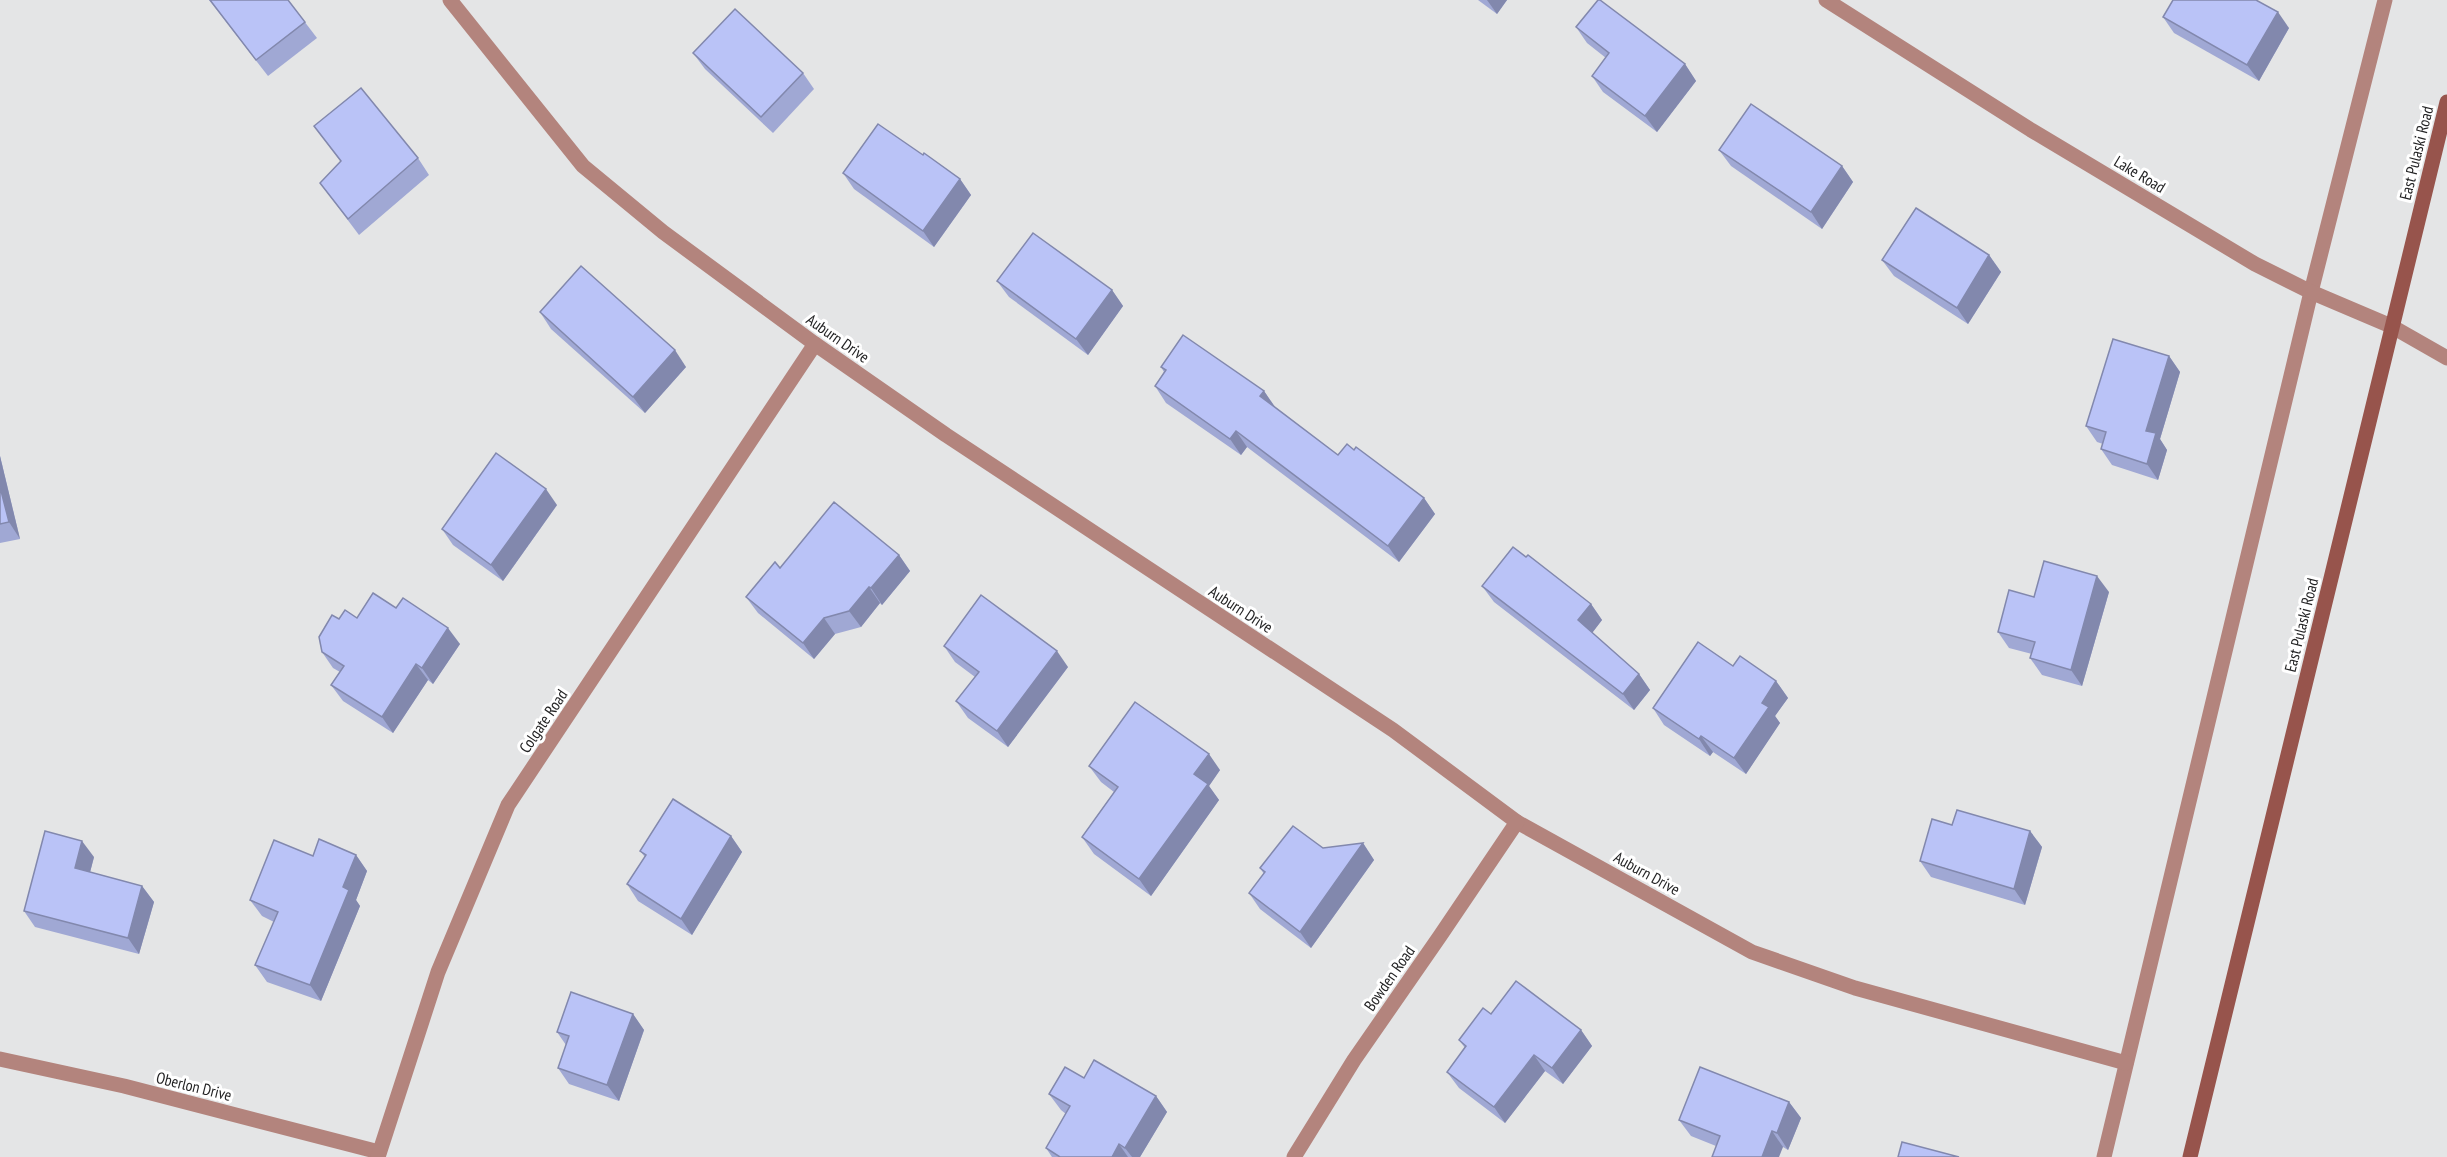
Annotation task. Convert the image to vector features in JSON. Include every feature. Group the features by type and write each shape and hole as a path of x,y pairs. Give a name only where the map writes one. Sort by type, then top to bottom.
{"main road":[{"name":"East Pulaski Road","path":"2190,1157 2447,102"}],"street":[{"name":"Auburn Drive","path":"450,0 583,166 663,232 815,344 946,435 1393,730 1517,822 1752,952 1855,988 2126,1063"},
{"name":"Lake Road","path":"1826,0 2051,142 2255,264 2311,292 2391,326 2447,358"},
{"path":"2104,1157 2311,292 2385,0"},
{"name":"Colgate Road","path":"378,1154 438,972 508,805 815,344"},
{"name":"Bowden Road","path":"1294,1157 1354,1060 1517,822"},
{"name":"Oberlon Drive","path":"0,1059 124,1086 378,1154"}],"building":[{"path":"210,0 288,0 305,22 256,60"},
{"path":"1598,0 1685,64 1645,116 1592,76 1609,53 1576,27"},
{"path":"2173,0 2256,0 2278,12 2247,65 2163,17"},
{"path":"735,9 803,73 761,117 693,53"},
{"path":"361,88 418,158 348,219 320,183 341,161 314,126"},
{"path":"1751,104 1842,166 1811,212 1719,150"},
{"path":"878,124 960,179 923,231 843,173"},
{"path":"1916,208 1989,255 1957,308 1882,260"},
{"path":"1033,233 1112,290 1076,339 997,281"},
{"path":"581,266 675,350 633,397 540,312"},
{"path":"1183,335 1264,391 1260,396 1338,455 1347,444 1354,450 1356,447 1424,498 1388,546 1236,431 1230,439 1155,386 1166,370 1161,367"},
{"path":"2113,339 2169,356 2146,431 2156,433 2147,464 2101,449 2106,432 2086,426"},
{"path":"496,453 546,489 491,565 442,529"},
{"path":"0,487 9,522 0,524"},
{"path":"834,502 899,555 849,611 824,618 803,643 746,597 775,562 780,568"},
{"path":"1513,547 1526,557 1528,555 1591,604 1578,620 1639,674 1623,694 1482,586"},
{"path":"2044,561 2097,576 2071,670 2030,658 2035,642 1998,632 2009,590 2034,597"},
{"path":"373,593 396,608 403,598 448,628 422,668 416,664 382,717 331,685 344,666 322,652 319,637 332,615 339,619 345,610 357,618"},
{"path":"981,595 1057,651 997,731 956,701 979,672 944,646"},
{"path":"1698,642 1733,666 1740,656 1776,681 1762,703 1769,707 1734,758 1701,736 1699,739 1653,708"},
{"path":"1135,702 1209,754 1194,774 1208,784 1139,879 1082,837 1118,787 1089,766"},
{"path":"673,799 731,836 681,919 627,884 646,855 640,851"},
{"path":"1957,810 2030,831 2014,889 1920,861 1932,819 1952,825"},
{"path":"1293,826 1323,848 1363,843 1300,932 1249,893 1265,872 1260,868"},
{"path":"45,831 82,841 75,868 142,886 128,938 24,911"},
{"path":"319,839 356,855 343,887 349,890 310,985 255,965 278,912 250,900 274,840 313,856"},
{"path":"1516,981 1581,1030 1552,1068 1534,1055 1494,1107 1447,1072 1466,1046 1459,1040 1483,1008 1491,1014"},
{"path":"571,992 633,1014 607,1085 558,1068 569,1036 557,1032"},
{"path":"1094,1060 1156,1096 1125,1148 1119,1144 1112,1157 1060,1157 1046,1148 1070,1106 1049,1094 1065,1067 1084,1078"},
{"path":"1700,1067 1789,1102 1777,1133 1772,1131 1762,1157 1712,1157 1720,1136 1679,1120"},
{"path":"1902,1142 1959,1157 1898,1157"}]}
